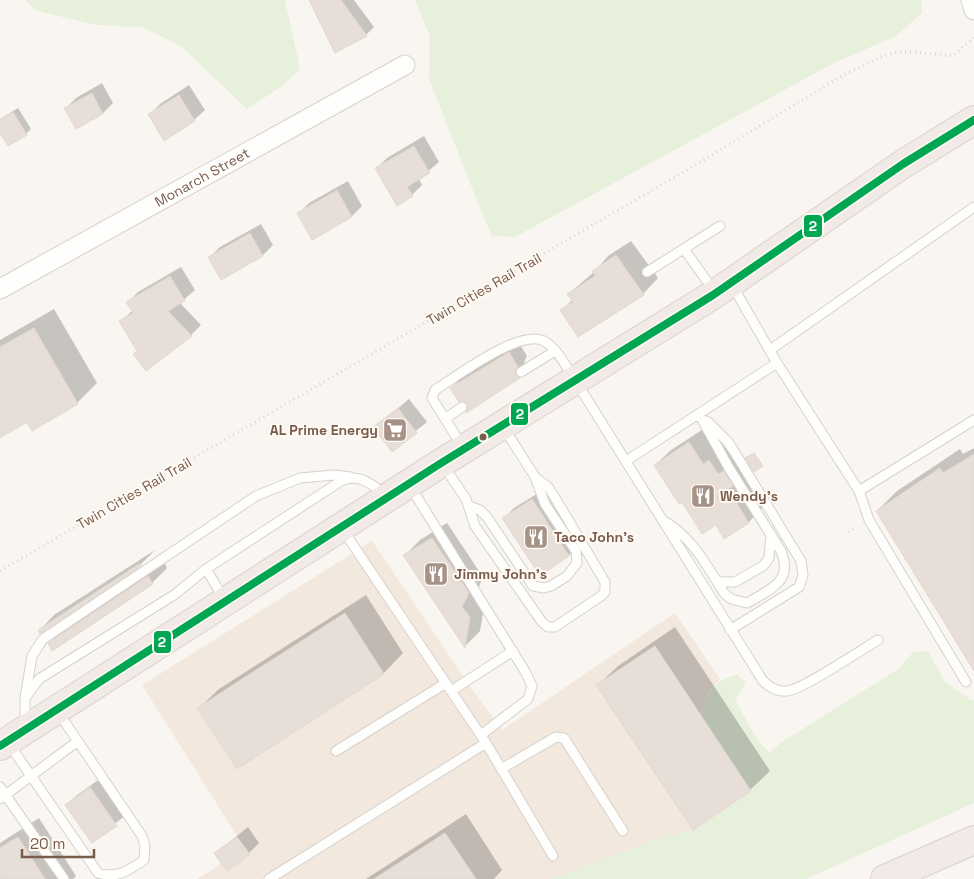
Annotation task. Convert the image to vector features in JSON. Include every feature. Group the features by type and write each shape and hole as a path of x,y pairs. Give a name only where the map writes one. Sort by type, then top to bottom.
{"highway":[{"path":"11,739 453,455 723,288 902,164 974,120"},
{"path":"885,879 974,840"}],"street":[{"path":"971,0 974,10"},
{"name":"Monarch Street","path":"0,290 405,64"}],"lane":[{"path":"770,350 974,207"},
{"path":"648,272 720,226"},
{"path":"684,249 723,288 778,362 859,491 869,520 966,682"},
{"path":"535,477 548,487 554,496 605,582 606,588 601,596 555,627 548,627 542,622 475,526 453,455 445,419 432,398 435,390 508,345 531,338 545,341 555,351 575,380 763,681 777,691 794,689 878,640"},
{"path":"521,372 555,351"},
{"path":"626,461 778,362"},
{"path":"445,419 462,407"},
{"path":"662,520 676,527 686,538 724,593 732,599 741,603 747,603 778,584 783,578 784,558 729,468 699,414"},
{"path":"699,414 728,442 801,562 802,568 802,582 799,587 730,630"},
{"path":"859,491 974,420"},
{"path":"469,506 480,510 487,517 533,586 544,588 551,586 574,569 577,563 576,551 545,504 535,477 502,424"},
{"path":"56,710 142,836 145,846 144,860 120,877 109,878 98,873 31,776 11,739 25,698 32,656 43,639 256,496 300,478 334,475 360,478 398,490 513,651 532,686 528,699 483,739 270,879"},
{"path":"25,698 39,679 174,595 206,570 341,481 351,477"},
{"path":"341,526 483,739 553,856"},
{"path":"715,579 721,582 735,582 763,566 768,558 771,534"},
{"path":"206,570 226,601"},
{"path":"336,751 513,651"},
{"path":"501,769 556,737 564,738 623,831"},
{"path":"3,797 78,741"},
{"path":"0,787 3,797 64,879"}],"path":[{"name":"Twin Cities Rail Trail","path":"0,571 692,167 842,76 880,57 897,52 952,56 974,38"}],"shaded area":[{"path":"372,541 466,681 502,730 675,613 720,679 708,692 700,714 751,791 693,830 654,840 552,879 197,879 221,864 214,853 237,836 142,685"}],"green space":[{"path":"25,0 285,0 300,69 282,86 247,109 181,46 142,27 97,25 37,11"},
{"path":"415,0 921,0 922,13 896,36 834,63 515,237 492,236 484,218 429,79 430,36"},
{"path":"928,651 944,681 971,700 974,700 974,803 806,879 552,879 654,840 693,830 751,792 700,714 709,693 716,684 737,675 746,682 735,700 754,734 769,753 782,742 900,668 913,652"}],"building":[{"path":"309,0 341,0 367,36 335,53"},
{"path":"92,93 103,114 76,129 64,108"},
{"path":"179,95 195,121 164,141 148,114"},
{"path":"13,112 27,135 8,146 0,133 0,120"},
{"path":"414,146 430,173 407,187 413,196 397,206 375,168"},
{"path":"337,190 352,217 312,240 297,213"},
{"path":"250,233 263,256 221,280 208,257"},
{"path":"616,255 644,295 578,337 560,310 573,302 567,294 595,276 592,271"},
{"path":"170,276 185,301 168,311 192,336 146,371 133,354 137,351 119,321 133,313 126,302"},
{"path":"34,328 78,404 32,431 27,422 0,438 0,347"},
{"path":"509,352 518,367 515,373 520,378 466,413 467,404 464,401 459,402 450,388"},
{"name":"AL Prime Energy","path":"398,408 417,433 392,452 373,427"},
{"name":"Wendy's","path":"689,442 703,464 709,460 718,474 724,471 733,486 728,489 749,523 724,539 716,525 702,534 682,502 679,504 654,465"},
{"path":"754,453 763,466 754,472 745,458"},
{"path":"974,454 974,671 876,511 940,468 943,473"},
{"name":"Taco John's","path":"532,499 569,556 540,576 502,518"},
{"name":"Jimmy John's","path":"432,538 469,593 462,607 470,617 465,648 403,555"},
{"path":"139,564 141,566 40,634 38,630"},
{"path":"148,576 153,584 52,651 48,643"},
{"path":"345,613 384,674 237,769 197,708"},
{"path":"655,646 751,791 693,830 596,685"},
{"path":"90,787 117,826 92,843 65,805"},
{"path":"445,833 476,879 374,879"},
{"path":"18,837 45,879 0,879 0,848"},
{"path":"237,837 250,854 227,871 214,853"}],"transit line":[{"name":"2","path":"0,746 438,465 713,295 903,164 974,120"}],"place":[{"name":"AL Prime Energy","path":"395,430"},
{"name":"Wendy's","path":"703,496"},
{"name":"Taco John's","path":"536,537"},
{"name":"Jimmy John's","path":"436,574"}]}
